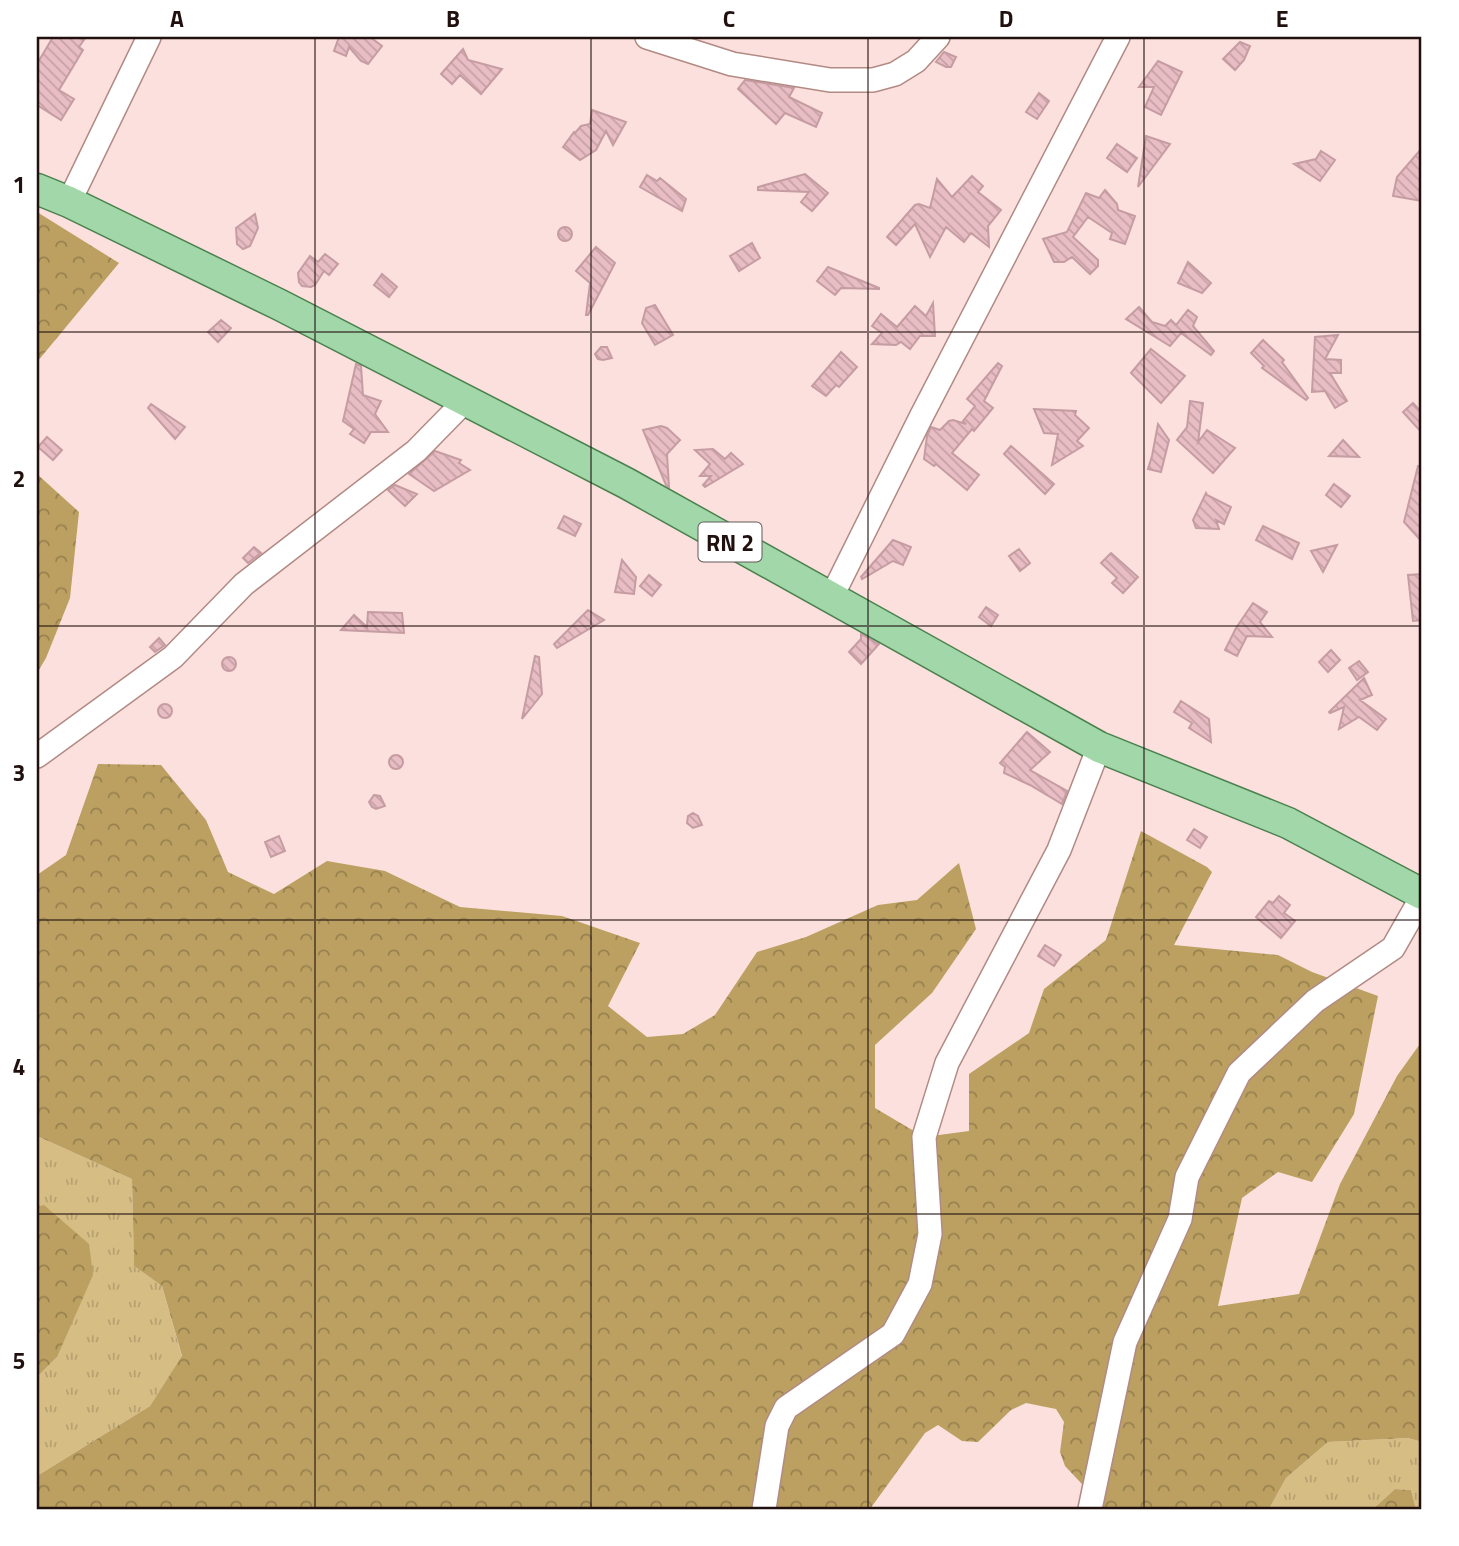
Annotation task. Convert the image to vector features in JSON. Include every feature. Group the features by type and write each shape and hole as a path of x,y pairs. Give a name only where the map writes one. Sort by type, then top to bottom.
{"main road":[{"name":"RN 2","path":"37,189 280,305 626,483 1099,747 1288,823 1422,896"}],"street":[{"path":"69,202 149,37"},
{"path":"647,37 732,64 830,80 862,80 895,74 916,61 938,37"},
{"path":"831,598 1118,37"},
{"path":"37,756 173,657 244,584 416,451 465,401"},
{"path":"764,1509 777,1426 786,1408 894,1334 920,1284 930,1234 924,1137 947,1063 1059,850 1099,747"},
{"path":"1090,1509 1125,1342 1180,1219 1187,1177 1239,1073 1315,1001 1393,948 1422,896"}],"green space":[{"path":"37,212 119,263 37,362"},
{"path":"37,474 79,512 70,598 46,658 37,673"},
{"path":"98,764 161,765 206,820 228,872 274,894 327,861 385,871 460,907 562,916 640,943 608,1006 647,1037 683,1034 715,1015 757,952 806,937 878,905 917,900 959,863 976,929 932,993 875,1045 875,1108 924,1137 969,1131 969,1074 1029,1033 1044,989 1106,940 1141,831 1212,872 1174,945 1278,955 1312,972 1378,996 1354,1114 1312,1182 1278,1172 1242,1198 1218,1306 1299,1294 1340,1184 1397,1076 1422,1041 1422,1442 1408,1438 1328,1442 1286,1478 1269,1509 1098,1509 1096,1499 1065,1466 1060,1452 1064,1422 1056,1409 1026,1403 1011,1410 978,1442 962,1441 938,1425 925,1433 870,1509 37,1509 37,1476 150,1406 182,1356 162,1286 134,1266 132,1179 37,1136 37,875 66,855"},
{"path":"37,1136 132,1179 134,1266 162,1286 182,1357 150,1406 37,1476 37,1377 57,1357 44,1205 37,1206"},
{"path":"44,1205 89,1244 93,1275 57,1357 37,1377 37,1206"},
{"path":"1408,1438 1422,1442 1422,1509 1416,1509 1411,1490 1395,1489 1373,1509 1269,1509 1286,1478 1328,1442"},
{"path":"1395,1489 1411,1490 1416,1509 1373,1509"}],"building":[{"path":"53,37 86,37 79,47 83,50 59,90 74,99 61,120 37,105 37,64"},
{"path":"339,37 370,37 382,46 368,64 361,61 349,47 346,56 334,51"},
{"path":"1240,42 1250,46 1244,60 1235,70 1223,59"},
{"path":"463,49 468,60 502,69 481,94 460,75 452,84 441,74"},
{"path":"944,52 956,57 951,67 936,62"},
{"path":"1158,61 1182,72 1161,115 1145,107 1154,87 1139,87"},
{"path":"745,80 794,88 789,97 822,113 816,127 785,113 776,124 738,89"},
{"path":"1039,93 1049,101 1037,119 1026,112"},
{"path":"592,110 626,122 613,145 606,131 596,150 580,160 563,147 581,126 590,124"},
{"path":"1146,136 1170,144 1138,187"},
{"path":"1117,144 1137,158 1127,172 1107,158"},
{"path":"1422,148 1422,201 1393,196 1397,177"},
{"path":"1321,151 1335,160 1320,181 1294,164 1316,159"},
{"path":"805,174 828,193 812,211 801,202 809,192 758,190 758,187"},
{"path":"647,175 657,181 660,178 686,199 682,211 640,187"},
{"path":"972,176 983,186 978,192 1001,210 988,226 989,247 971,233 964,242 946,227 930,257 915,224 896,245 887,237 915,205 930,208 937,179 952,197"},
{"path":"1105,190 1117,204 1118,210 1135,216 1125,244 1110,239 1112,233 1088,217 1073,237 1098,260 1098,266 1090,274 1072,257 1064,262 1054,262 1043,239 1067,232 1086,193 1099,198"},
{"path":"255,214 258,228 250,246 243,249 237,244 236,228"},
{"path":"565,227 570,229 570,239 565,241 560,239 558,234 560,229"},
{"path":"752,243 760,258 739,271 730,256"},
{"path":"596,247 615,263 586,315 590,283 576,271"},
{"path":"325,254 338,264 329,275 324,271 315,285 302,286 298,273 310,256 318,262"},
{"path":"1188,262 1211,283 1202,293 1178,283"},
{"path":"828,267 879,289 841,288 835,295 817,281"},
{"path":"382,274 397,287 389,297 374,285"},
{"path":"933,303 935,336 920,336 910,349 901,342 896,345 872,344 882,333 872,326 881,314 897,327 915,306 926,316"},
{"path":"655,305 673,335 655,345 642,323 646,308"},
{"path":"1139,307 1152,322 1165,326 1171,320 1176,325 1188,310 1197,317 1193,326 1214,351 1211,355 1181,333 1170,346 1126,319"},
{"path":"221,320 231,328 218,342 208,332"},
{"path":"1338,335 1325,359 1341,360 1341,373 1330,373 1347,401 1335,408 1325,391 1312,392 1315,337"},
{"path":"1263,340 1284,360 1282,362 1308,398 1306,400 1262,368 1264,366 1251,353"},
{"path":"601,347 607,347 612,358 598,359 595,354"},
{"path":"1151,349 1185,376 1161,403 1131,373"},
{"path":"841,352 857,367 839,387 836,385 826,396 812,386"},
{"path":"998,363 1002,366 984,401 993,408 952,453 979,475 967,490 936,464 934,466 924,459 927,436 931,427 940,430 949,421 966,424 963,421 975,406 967,399"},
{"path":"356,364 361,366 363,395 381,401 375,414 388,432 371,432 364,443 350,434 354,429 343,421"},
{"path":"1190,401 1203,403 1198,442 1207,430 1235,448 1213,473 1177,440 1187,427"},
{"path":"1413,403 1422,413 1422,433 1403,412"},
{"path":"151,404 185,427 175,439 148,408"},
{"path":"1034,409 1076,411 1075,415 1089,428 1077,441 1083,446 1052,465 1058,434 1044,433"},
{"path":"1158,424 1169,440 1161,472 1148,469"},
{"path":"661,426 680,440 667,454 669,487 643,430"},
{"path":"47,437 62,450 53,460 38,447"},
{"path":"1343,440 1359,457 1329,456"},
{"path":"1011,446 1054,484 1045,494 1004,454"},
{"path":"713,449 725,459 731,453 743,464 705,487 703,485 711,476 700,476 710,464 695,450"},
{"path":"435,451 461,460 459,463 470,470 434,491 409,474"},
{"path":"1418,466 1422,467 1422,542 1404,522"},
{"path":"1334,484 1350,496 1341,507 1326,495"},
{"path":"395,485 417,494 405,506 388,490"},
{"path":"1206,493 1231,507 1224,524 1216,520 1219,529 1196,528 1193,520"},
{"path":"564,516 581,524 575,536 558,528"},
{"path":"1263,526 1299,543 1292,559 1256,540"},
{"path":"893,540 911,547 903,565 893,561 862,579 861,577"},
{"path":"1337,545 1323,572 1311,551"},
{"path":"254,547 261,553 248,563 243,558"},
{"path":"1019,549 1030,563 1020,571 1009,556"},
{"path":"1111,553 1138,577 1123,593 1112,583 1117,578 1101,563"},
{"path":"622,560 636,577 634,594 615,592"},
{"path":"1422,574 1422,620 1413,621 1408,575"},
{"path":"649,575 661,585 652,596 640,586"},
{"path":"1253,603 1267,612 1260,622 1272,637 1247,636 1237,656 1225,650"},
{"path":"986,607 998,615 991,626 979,617"},
{"path":"588,610 604,620 557,648 554,644"},
{"path":"368,612 402,613 404,633 341,630 354,615 367,627"},
{"path":"861,634 879,644 861,664 849,652 861,639"},
{"path":"159,638 165,645 155,652 150,647"},
{"path":"1331,650 1340,660 1328,672 1319,662"},
{"path":"535,656 539,657 542,694 522,719"},
{"path":"229,657 234,659 234,669 229,671 224,669 222,664 224,659"},
{"path":"1359,661 1368,672 1357,680 1349,668"},
{"path":"1364,678 1372,695 1360,700 1386,719 1377,730 1359,717 1339,729 1344,707 1329,712"},
{"path":"1181,701 1209,719 1211,742 1189,728 1192,723 1174,712"},
{"path":"165,704 170,706 170,716 165,718 160,716 158,711 160,706"},
{"path":"1027,732 1050,752 1030,770 1067,791 1062,804 1004,773 1005,767 1000,763"},
{"path":"396,755 401,757 401,767 396,769 391,767 389,762 391,757"},
{"path":"374,795 380,796 385,806 376,809 372,807 369,802"},
{"path":"693,813 698,816 702,825 693,828 687,823 688,816"},
{"path":"1194,829 1207,837 1200,848 1187,840"},
{"path":"279,836 285,851 271,857 265,842"},
{"path":"1279,896 1290,905 1284,913 1295,921 1281,938 1256,917 1269,901 1273,903"},
{"path":"1045,945 1061,955 1054,966 1038,956"}]}
